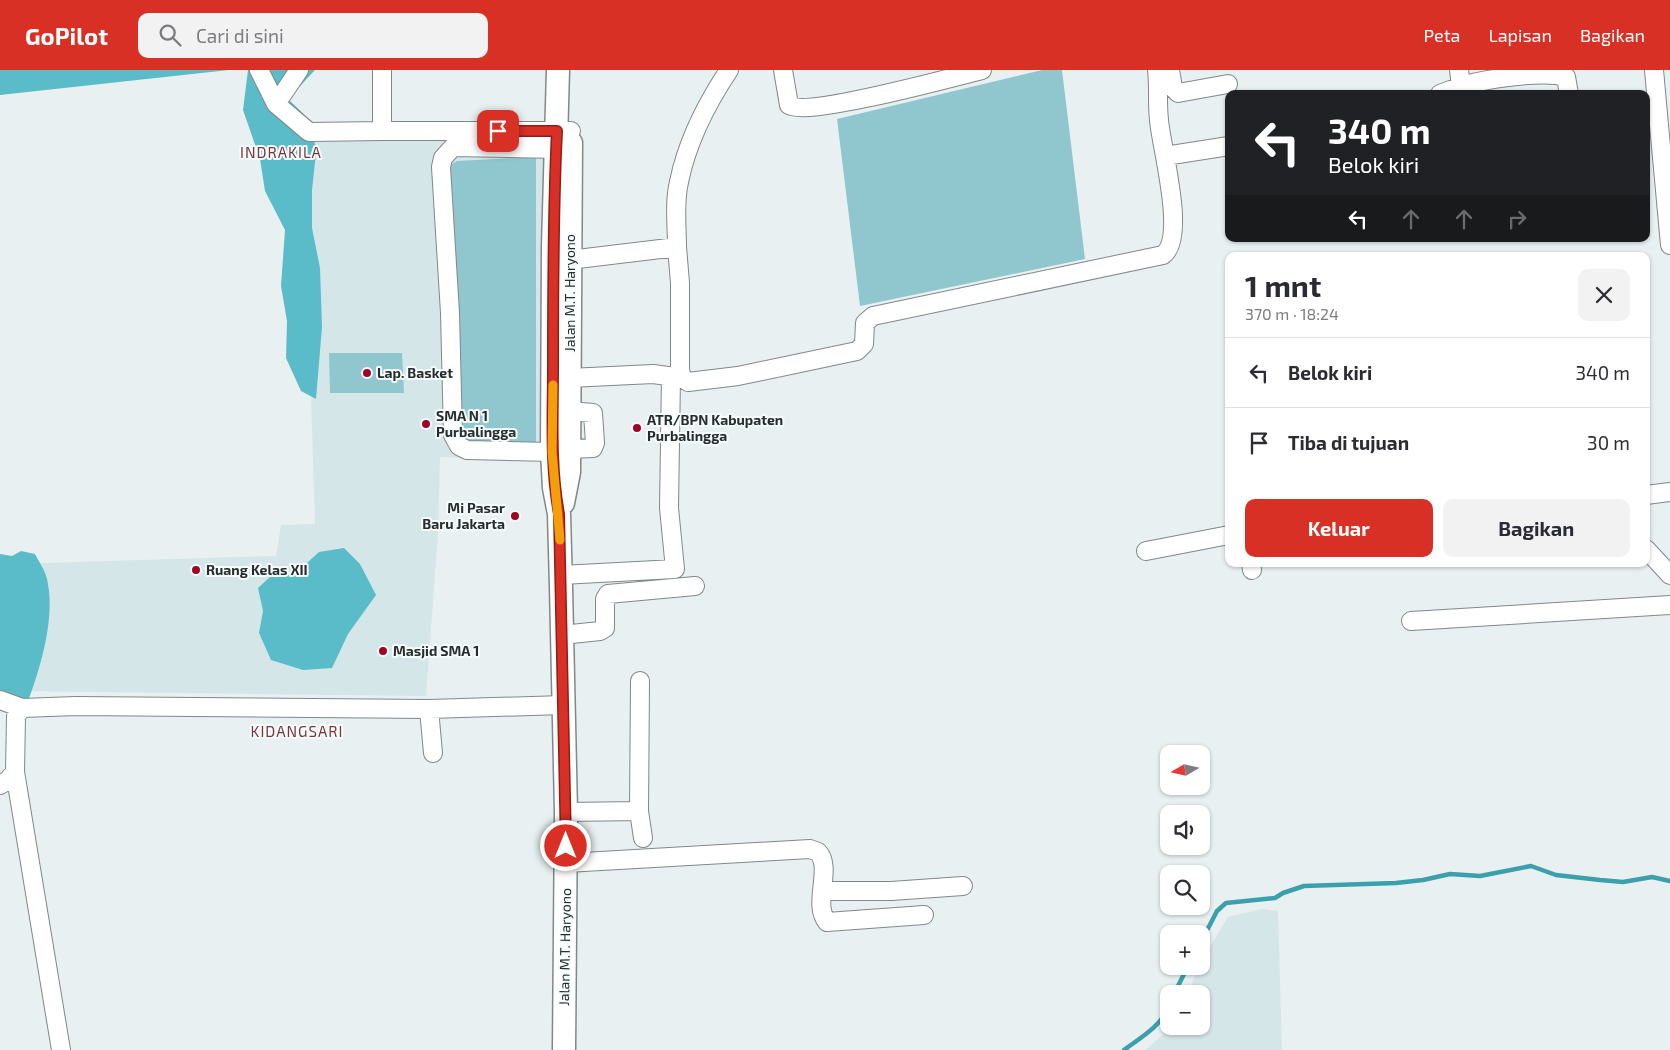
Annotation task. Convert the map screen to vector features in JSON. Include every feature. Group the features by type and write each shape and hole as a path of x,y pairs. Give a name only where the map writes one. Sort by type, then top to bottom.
{"main road":[{"name":"Jalan M.T. Haryono","path":"558,70 569,260 569,411 561,451"},
{"name":"Jalan M.T. Haryono","path":"564,1050 566,812 559,514 567,488 561,451 561,137 572,70"}],"street":[{"path":"260,70 276,104 309,132 382,131 561,137"},
{"path":"276,104 299,70"},
{"path":"382,70 382,131"},
{"path":"561,575 675,569 670,508 679,364 678,183 686,154 707,108 729,70"},
{"path":"783,70 789,105 797,107 841,102 982,70"},
{"path":"569,378 653,374 677,377 688,382 738,376 857,351 863,346 865,340 865,323 873,316 1163,255 1168,251 1173,226 1170,155 1158,118 1159,87 1157,70"},
{"path":"1170,70 1173,88 1178,93 1228,84"},
{"path":"1654,70 1667,168 1670,245"},
{"path":"1445,90 1460,78 1520,71 1564,75 1568,82 1569,90"},
{"path":"561,137 453,146 443,158 442,166 450,312 453,435 455,442 467,450 561,451"},
{"path":"1170,155 1225,147"},
{"path":"569,260 677,247"},
{"path":"1650,494 1670,492"},
{"path":"1146,551 1225,536"},
{"path":"1650,553 1670,575"},
{"path":"562,635 600,631 605,628 605,599 608,594 695,586"},
{"path":"1411,620 1670,605"},
{"path":"640,681 639,811 643,838"},
{"path":"0,700 22,708 39,706 429,709 564,705"},
{"path":"22,708 16,716 14,772 61,1050"},
{"path":"429,709 433,754"},
{"path":"0,785 8,780 14,772"},
{"path":"566,812 639,811"},
{"path":"566,863 810,849 822,855 821,908 822,917 827,922 924,915"},
{"path":"822,891 891,891 964,886"}],"shaded area":[{"path":"0,70 229,70 0,95"},
{"path":"248,70 315,70 288,99 312,122 316,153 312,190 312,228 320,268 322,327 316,399 301,391 286,358 287,321 281,286 285,230 265,191 260,159 243,110"},
{"path":"1042,70 1062,70 1085,259 860,306 837,119"},
{"name":"SMA N 1 Purbalingga","path":"545,134 540,460 440,457 438,534 426,696 14,691 11,564 276,556 281,525 315,524 303,139"},
{"path":"536,157 536,444 465,443 456,431 450,165 457,161"},
{"name":"Lap. Basket","path":"329,353 402,353 404,393 330,393"},
{"path":"344,548 360,564 376,595 348,634 332,668 303,670 271,660 259,633 263,611 258,588 271,576 296,573 319,552"},
{"path":"21,551 35,554 46,576 49,594 48,627 45,644 26,707 0,698 0,554 12,556"},
{"path":"1262,909 1278,911 1282,1050 1146,1050 1162,1035 1210,1035 1210,985 1192,985 1195,975 1210,975 1210,947 1228,917"}],"waterway":[{"path":"1210,925 1217,911 1226,903 1275,898 1283,893 1304,886 1396,883 1450,874 1480,876 1531,866 1556,875 1600,880 1623,882 1652,877 1670,881"},
{"path":"1178,985 1184,975"},
{"path":"1124,1050 1160,1021"}],"slow traffic":[{"path":"553,385 552,452 560,540"}],"place":[{"name":"Lap. Basket","path":"367,373"},
{"name":"SMA N 1 Purbalingga","path":"426,424"},
{"name":"ATR/BPN Kabupaten Purbalingga","path":"637,428"},
{"name":"Mi Pasar Baru Jakarta","path":"515,516"},
{"name":"Ruang Kelas XII","path":"196,570"},
{"name":"Masjid SMA 1","path":"383,651"}],"district":[{"name":"INDRAKILA","path":"281,153"},
{"name":"KIDANGSARI","path":"297,732"}],"route":[{"path":"498,131 557,131 553,247 552,452 554,488 559,514 566,846"}]}
